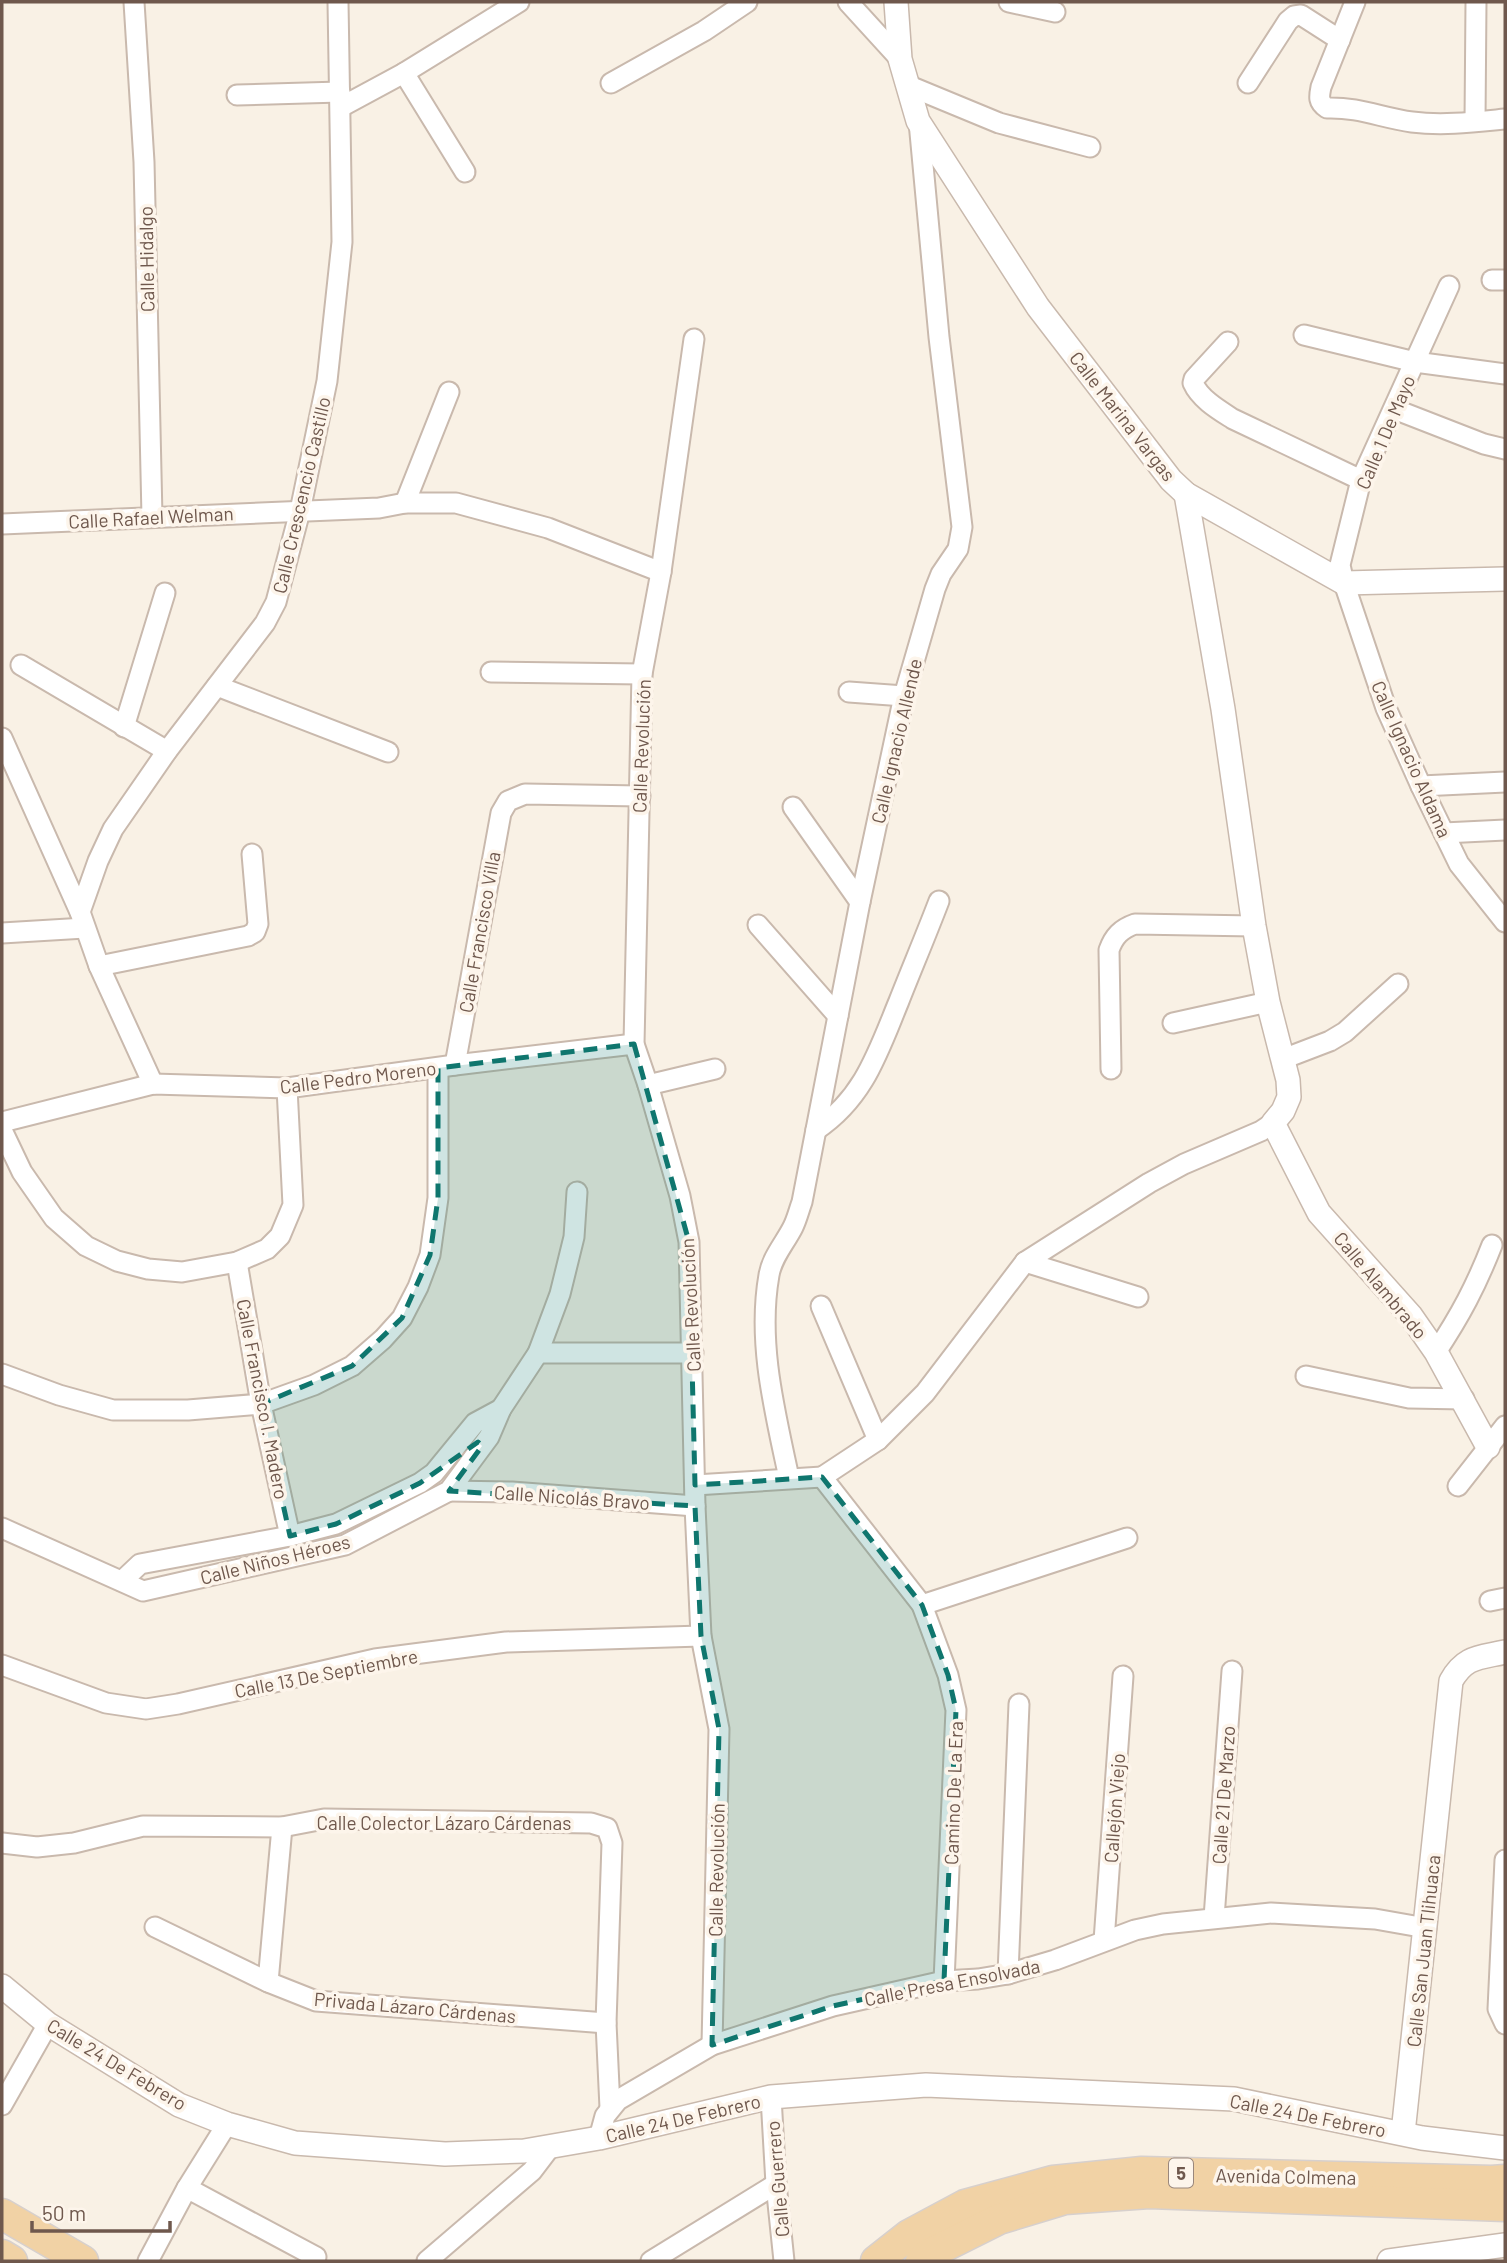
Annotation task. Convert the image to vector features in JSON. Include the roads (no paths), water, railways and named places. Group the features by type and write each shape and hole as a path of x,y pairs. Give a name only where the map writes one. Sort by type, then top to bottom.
{"main road":[{"name":"Avenida Colmena","path":"876,2261 909,2235 965,2205 1053,2181 1142,2172 1505,2180"},
{"name":"Avenida Colmena","path":"921,2261 929,2254 999,2218 1065,2199 1149,2193 1505,2206"},
{"path":"2,2214 83,2261"},
{"path":"2,2255 12,2261"}],"street":[{"name":"Calle Hidalgo","path":"134,2 144,162 152,517"},
{"name":"Calle Crescencio Castillo","path":"82,920 98,861 113,829 167,751 265,623 276,602 300,511 327,381 341,256 338,2"},
{"path":"237,95 340,99 404,73 519,2"},
{"path":"611,83 704,31 747,2"},
{"path":"848,2 900,59"},
{"name":"Calle Ignacio Allende","path":"789,1478 768,1372 766,1314 769,1274 802,1202 860,902 904,696 934,589 958,549 962,527 939,337 918,121 900,59 896,2"},
{"path":"1009,2 1055,12"},
{"path":"1355,2 1319,97 1320,103 1327,108 1357,108 1383,117 1414,122 1505,119"},
{"path":"1475,121 1476,2"},
{"path":"1248,83 1288,21 1294,16 1301,15 1340,40"},
{"path":"404,73 465,172"},
{"path":"907,85 999,123 1090,147"},
{"name":"Calle Marina Vargas","path":"918,121 1038,307 1171,480 1186,494 1344,583"},
{"name":"Calle 1 De Mayo","path":"1344,583 1340,565 1361,480 1449,286"},
{"path":"1304,335 1415,362 1505,374"},
{"name":"Calle Revolución","path":"694,339 661,572 642,674 634,1044 680,1196 689,1242 701,1636 719,1729 712,2045"},
{"path":"1228,342 1194,379 1197,391 1233,419 1361,480"},
{"path":"405,503 449,391"},
{"path":"1394,409 1484,444 1505,449"},
{"path":"695,1485 822,1477 878,1440 925,1393 1025,1262 1149,1183 1184,1164 1273,1124 1283,1111 1289,1097 1288,1080 1268,1002 1254,926 1223,709 1186,494"},
{"name":"Calle Rafael Welman","path":"2,524 379,508 405,503 456,503 548,528 661,572"},
{"path":"1344,583 1505,579"},
{"name":"Calle Ignacio Aldama","path":"1344,583 1386,708 1421,786 1459,864 1505,922"},
{"path":"124,727 165,593"},
{"path":"21,665 167,751"},
{"path":"492,671 642,674"},
{"path":"217,686 388,752"},
{"path":"849,692 904,696"},
{"path":"2,738 82,920 99,966 153,1084"},
{"path":"1421,786 1505,782"},
{"name":"Calle Francisco Villa","path":"2,1374 59,1395 113,1410 188,1410 261,1404 314,1385 352,1366 383,1339 402,1318 430,1255 438,1198 446,1066 501,813 508,801 524,794 640,796"},
{"path":"793,807 860,902"},
{"path":"1444,833 1505,830"},
{"path":"99,966 248,936 255,932 258,924 251,854"},
{"path":"816,1130 834,1118 853,1098 872,1067 939,901"},
{"path":"2,933 82,920"},
{"path":"758,925 838,1016"},
{"path":"1111,1069 1110,950 1119,933 1135,925 1254,926"},
{"path":"1283,1059 1330,1041 1345,1032 1398,984"},
{"path":"1173,1024 1268,1002"},
{"name":"Calle Pedro Moreno","path":"2,1122 153,1084 287,1088 634,1044"},
{"path":"648,1085 715,1069"},
{"path":"2,1130 22,1172 54,1218 86,1246 117,1261 182,1272 237,1262 267,1249 279,1236 293,1205 287,1088"},
{"name":"Calle Alambrado","path":"1273,1124 1319,1213 1411,1316 1464,1399 1488,1447"},
{"name":"Calle Niños Héroes","path":"2,1528 143,1591 345,1545 449,1491 489,1437 501,1409 538,1353 559,1294 574,1237 577,1192"},
{"path":"1436,1352 1476,1286 1492,1245"},
{"name":"Calle Francisco I. Madero","path":"237,1262 261,1404 290,1535"},
{"path":"1025,1262 1138,1297"},
{"path":"821,1306 878,1440"},
{"path":"538,1353 693,1353"},
{"path":"1306,1376 1409,1398 1464,1399"},
{"name":"Calle Niños Héroes","path":"122,1581 140,1564 336,1524 420,1483 443,1463 475,1423 501,1409"},
{"path":"1458,1486 1505,1426"},
{"name":"Camino De La Era","path":"822,1477 922,1605 948,1675 956,1710 944,1981"},
{"name":"Calle Nicolás Bravo","path":"449,1491 512,1492 695,1506"},
{"path":"922,1605 1127,1538"},
{"name":"Calle 13 De Septiembre","path":"2,1665 106,1703 146,1709 375,1659 506,1643 701,1636"},
{"name":"Calle San Juan Tlihuaca","path":"1404,2133 1451,1681 1459,1667 1471,1660 1505,1652"},
{"name":"Calle 21 De Marzo","path":"1214,1918 1233,1671"},
{"name":"Callejón Viejo","path":"1104,1941 1123,1676"},
{"path":"1008,1974 1019,1704"},
{"name":"Calle Colector Lázaro Cárdenas","path":"282,1827 324,1819 591,1823 607,1828 612,1843 606,2023"},
{"path":"2,1843 37,1847 74,1843 143,1826 282,1827 268,1982"},
{"path":"1505,1872 1498,2009 1505,2024"},
{"name":"Calle Presa Ensolvada","path":"610,2108 626,2095 712,2045 833,2006 944,1981 1008,1974 1144,1928 1270,1913 1375,1919 1426,1927"},
{"name":"Privada Lázaro Cárdenas","path":"155,1927 268,1982 316,2001 606,2023"},
{"name":"Calle 24 De Febrero","path":"2,1986 48,2024 179,2105 227,2124 295,2143 445,2154 491,2154 599,2138 771,2097 926,2085 1234,2099 1404,2133"},
{"path":"599,2138 610,2108 606,2023"},
{"path":"2,2105 48,2024"},
{"name":"Calle Guerrero","path":"771,2097 784,2261"},
{"path":"148,2261 187,2189 227,2124"},
{"path":"1404,2133 1423,2138 1505,2148"},
{"path":"427,2261 532,2171 551,2146"},
{"path":"650,2261 776,2184"},
{"path":"187,2189 316,2257"},
{"path":"1389,2261 1455,2258 1505,2245"}]}
